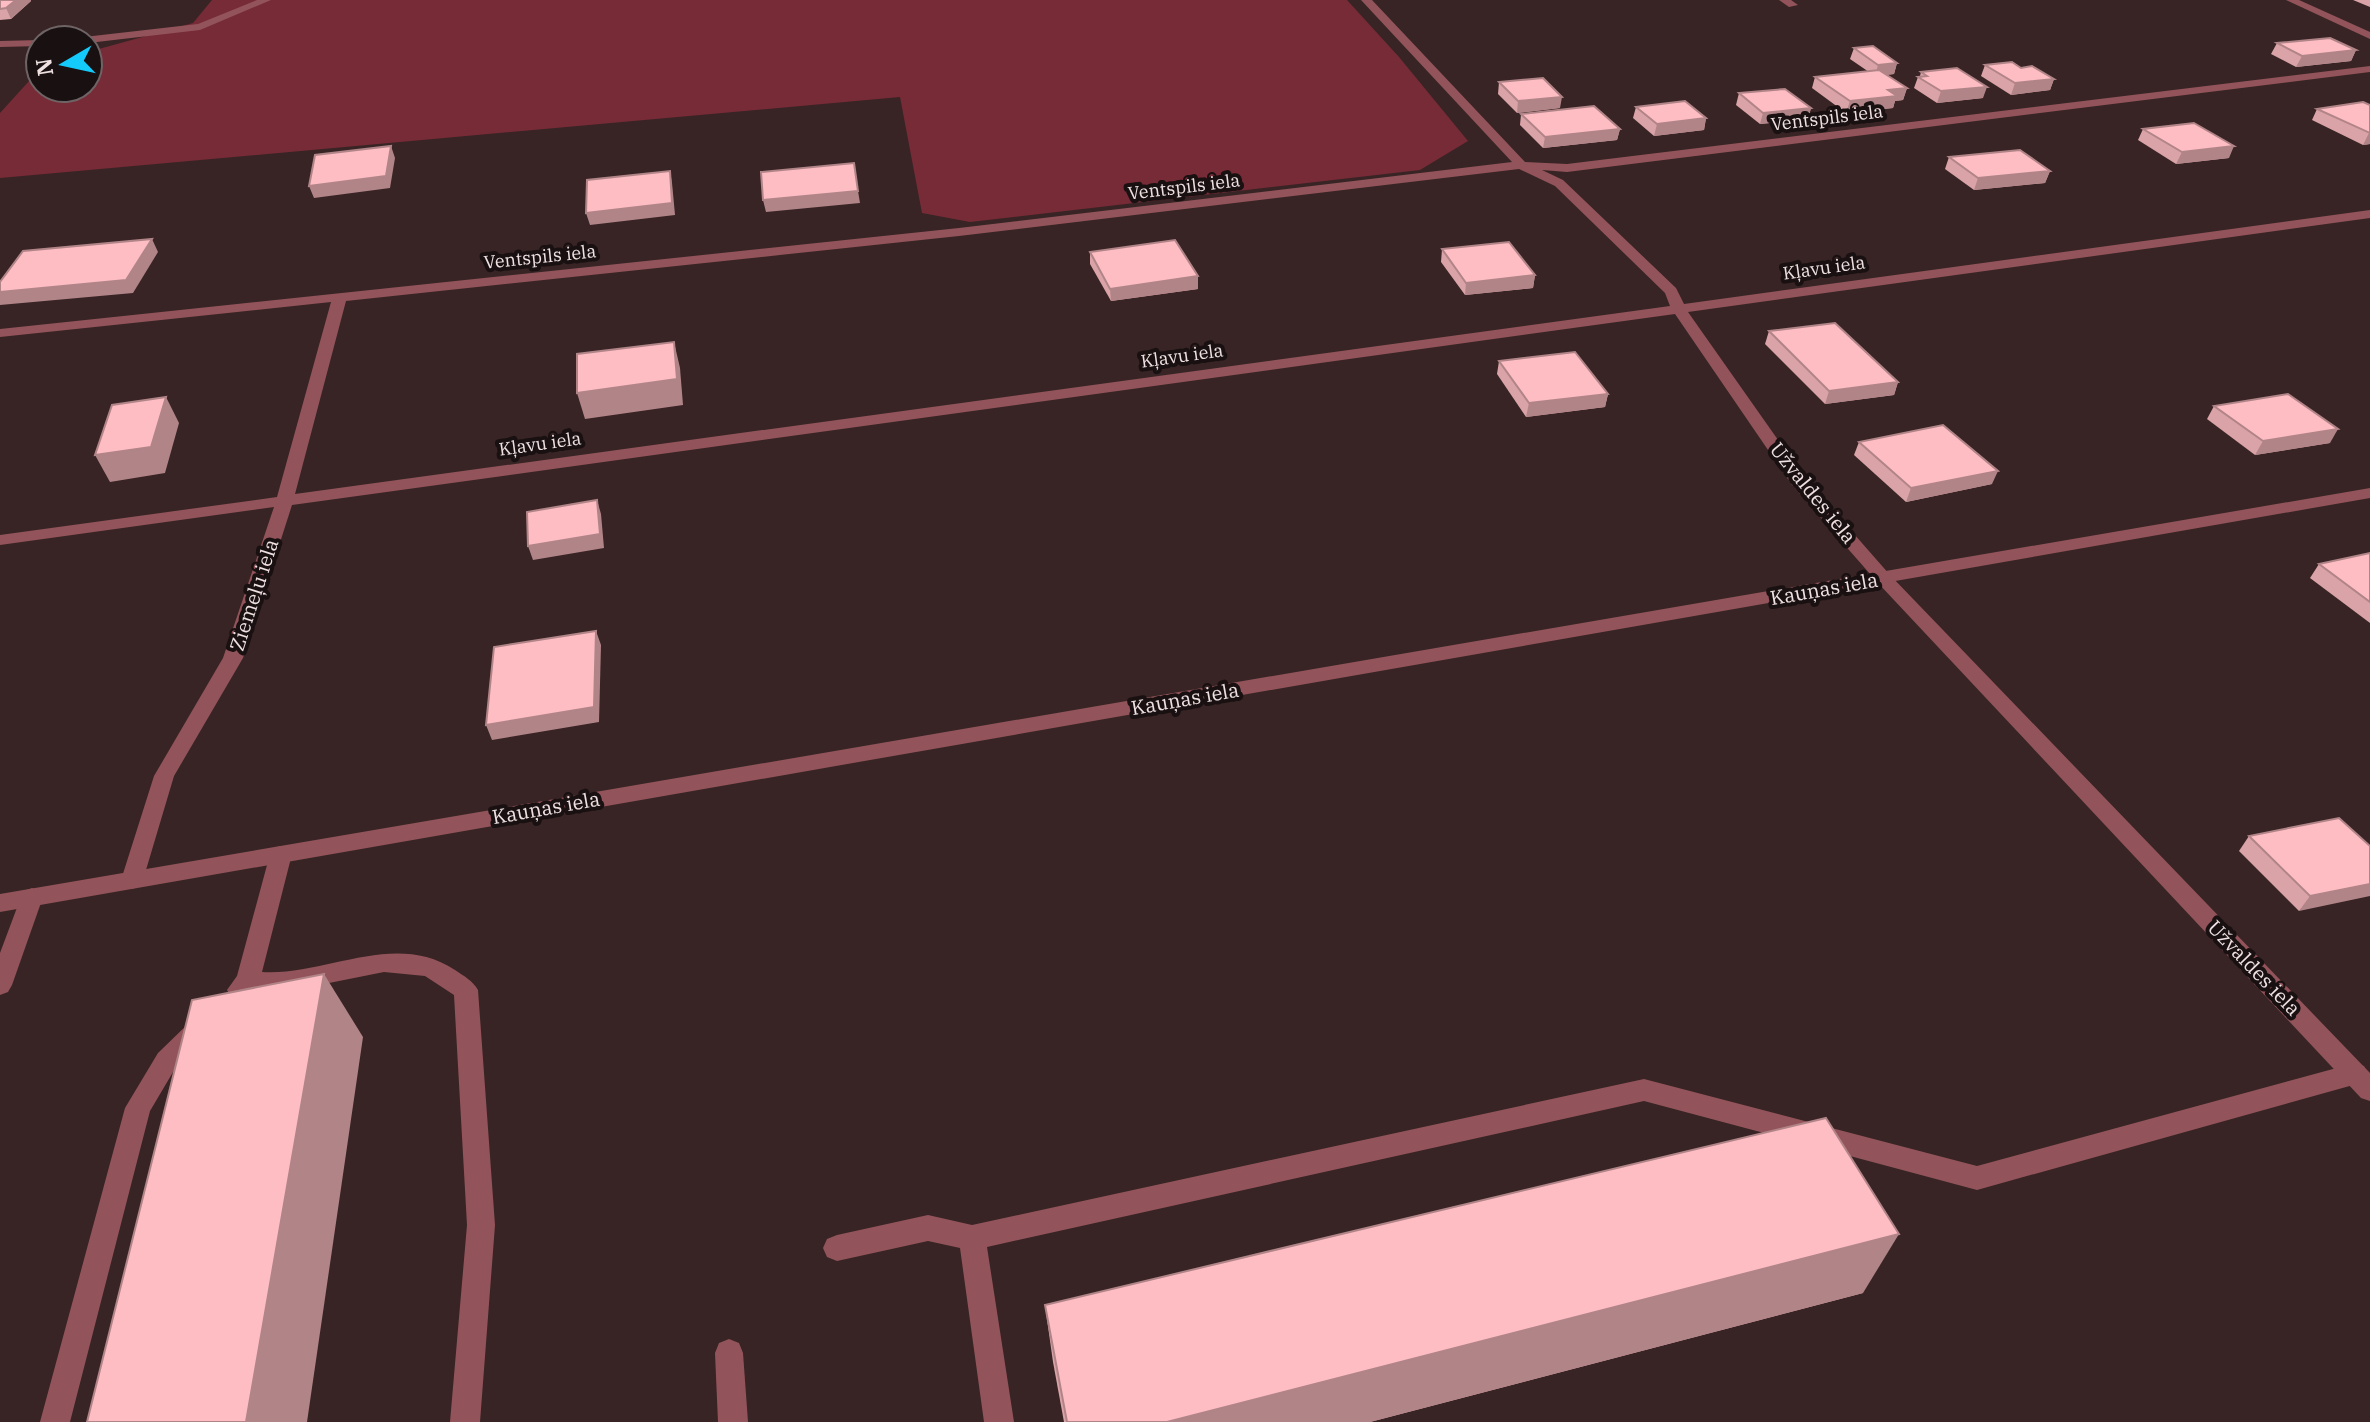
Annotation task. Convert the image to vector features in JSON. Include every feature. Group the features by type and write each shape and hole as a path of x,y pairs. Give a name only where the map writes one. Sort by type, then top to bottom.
{"street":[{"name":"Užvaldes iela","path":"1366,0 1521,165 1559,183 1582,202 1671,291 1678,308 1798,481 1884,579 2363,1082"},
{"path":"2291,0 2370,36"},
{"path":"104,38 200,27 265,1"},
{"path":"0,44 24,43"},
{"name":"Ventspils iela","path":"0,333 959,232 1521,165 1567,168 2370,69"},
{"name":"Kļavu iela","path":"0,540 2370,214"},
{"name":"Ziemeļu iela","path":"132,880 164,776 233,658 285,500 340,295"},
{"name":"Kauņas iela","path":"0,903 2370,493"},
{"path":"55,1422 138,1108 167,1060 248,981 281,854"},
{"path":"0,985 32,897"},
{"path":"248,981 275,985 391,960 431,968 466,990 481,1225 465,1422"},
{"path":"837,1248 928,1228 972,1238 1644,1090 1977,1178 2363,1082"},
{"path":"972,1238 999,1422"},
{"path":"729,1353 733,1422"}],"shaded area":[{"path":"212,0 1347,0 1468,141 1420,170 970,222 922,213 900,97 0,178 0,113 24,87 24,104 104,104 104,48 193,23"}],"building":[{"path":"0,0 16,0 0,9"},
{"path":"2330,38 2356,50 2302,56 2277,43"},
{"path":"1873,46 1897,63 1878,65 1854,48"},
{"path":"2012,62 2021,68 2032,66 2054,79 2015,83 1985,65"},
{"path":"1957,68 1987,87 1941,91 1918,77 1927,76 1921,72"},
{"path":"1879,70 1907,88 1888,90 1897,96 1850,101 1815,77"},
{"path":"1543,78 1562,97 1518,101 1499,82"},
{"path":"1785,89 1811,108 1763,113 1739,93"},
{"path":"1685,101 1706,118 1657,124 1636,107"},
{"path":"2363,102 2370,105 2370,133 2317,109"},
{"path":"1594,106 1620,129 1545,137 1521,114"},
{"path":"2194,123 2234,146 2182,152 2143,129"},
{"path":"391,146 386,176 309,186 315,155"},
{"path":"2020,150 2050,171 1978,178 1949,157"},
{"path":"854,163 858,191 763,200 761,172"},
{"path":"670,171 672,203 586,213 587,180"},
{"path":"152,239 126,280 0,292 0,282 23,251"},
{"path":"1175,240 1198,276 1110,289 1090,252"},
{"path":"1509,242 1535,275 1466,283 1442,249"},
{"path":"1835,323 1898,382 1829,391 1769,331"},
{"path":"674,342 677,379 577,393 577,354"},
{"path":"1575,352 1608,394 1529,403 1499,361"},
{"path":"2288,394 2338,429 2263,441 2214,406"},
{"path":"166,397 151,447 95,455 112,405"},
{"path":"1943,425 1998,471 1911,488 1859,442"},
{"path":"597,500 600,534 528,546 527,512"},
{"path":"2370,553 2370,602 2319,564"},
{"path":"596,631 594,707 486,725 494,647"},
{"path":"2339,818 2370,846 2370,884 2310,896 2249,836"},
{"path":"324,974 246,1422 87,1422 192,1000"},
{"path":"1826,1118 1899,1234 1167,1422 1067,1422 1045,1305"}]}
